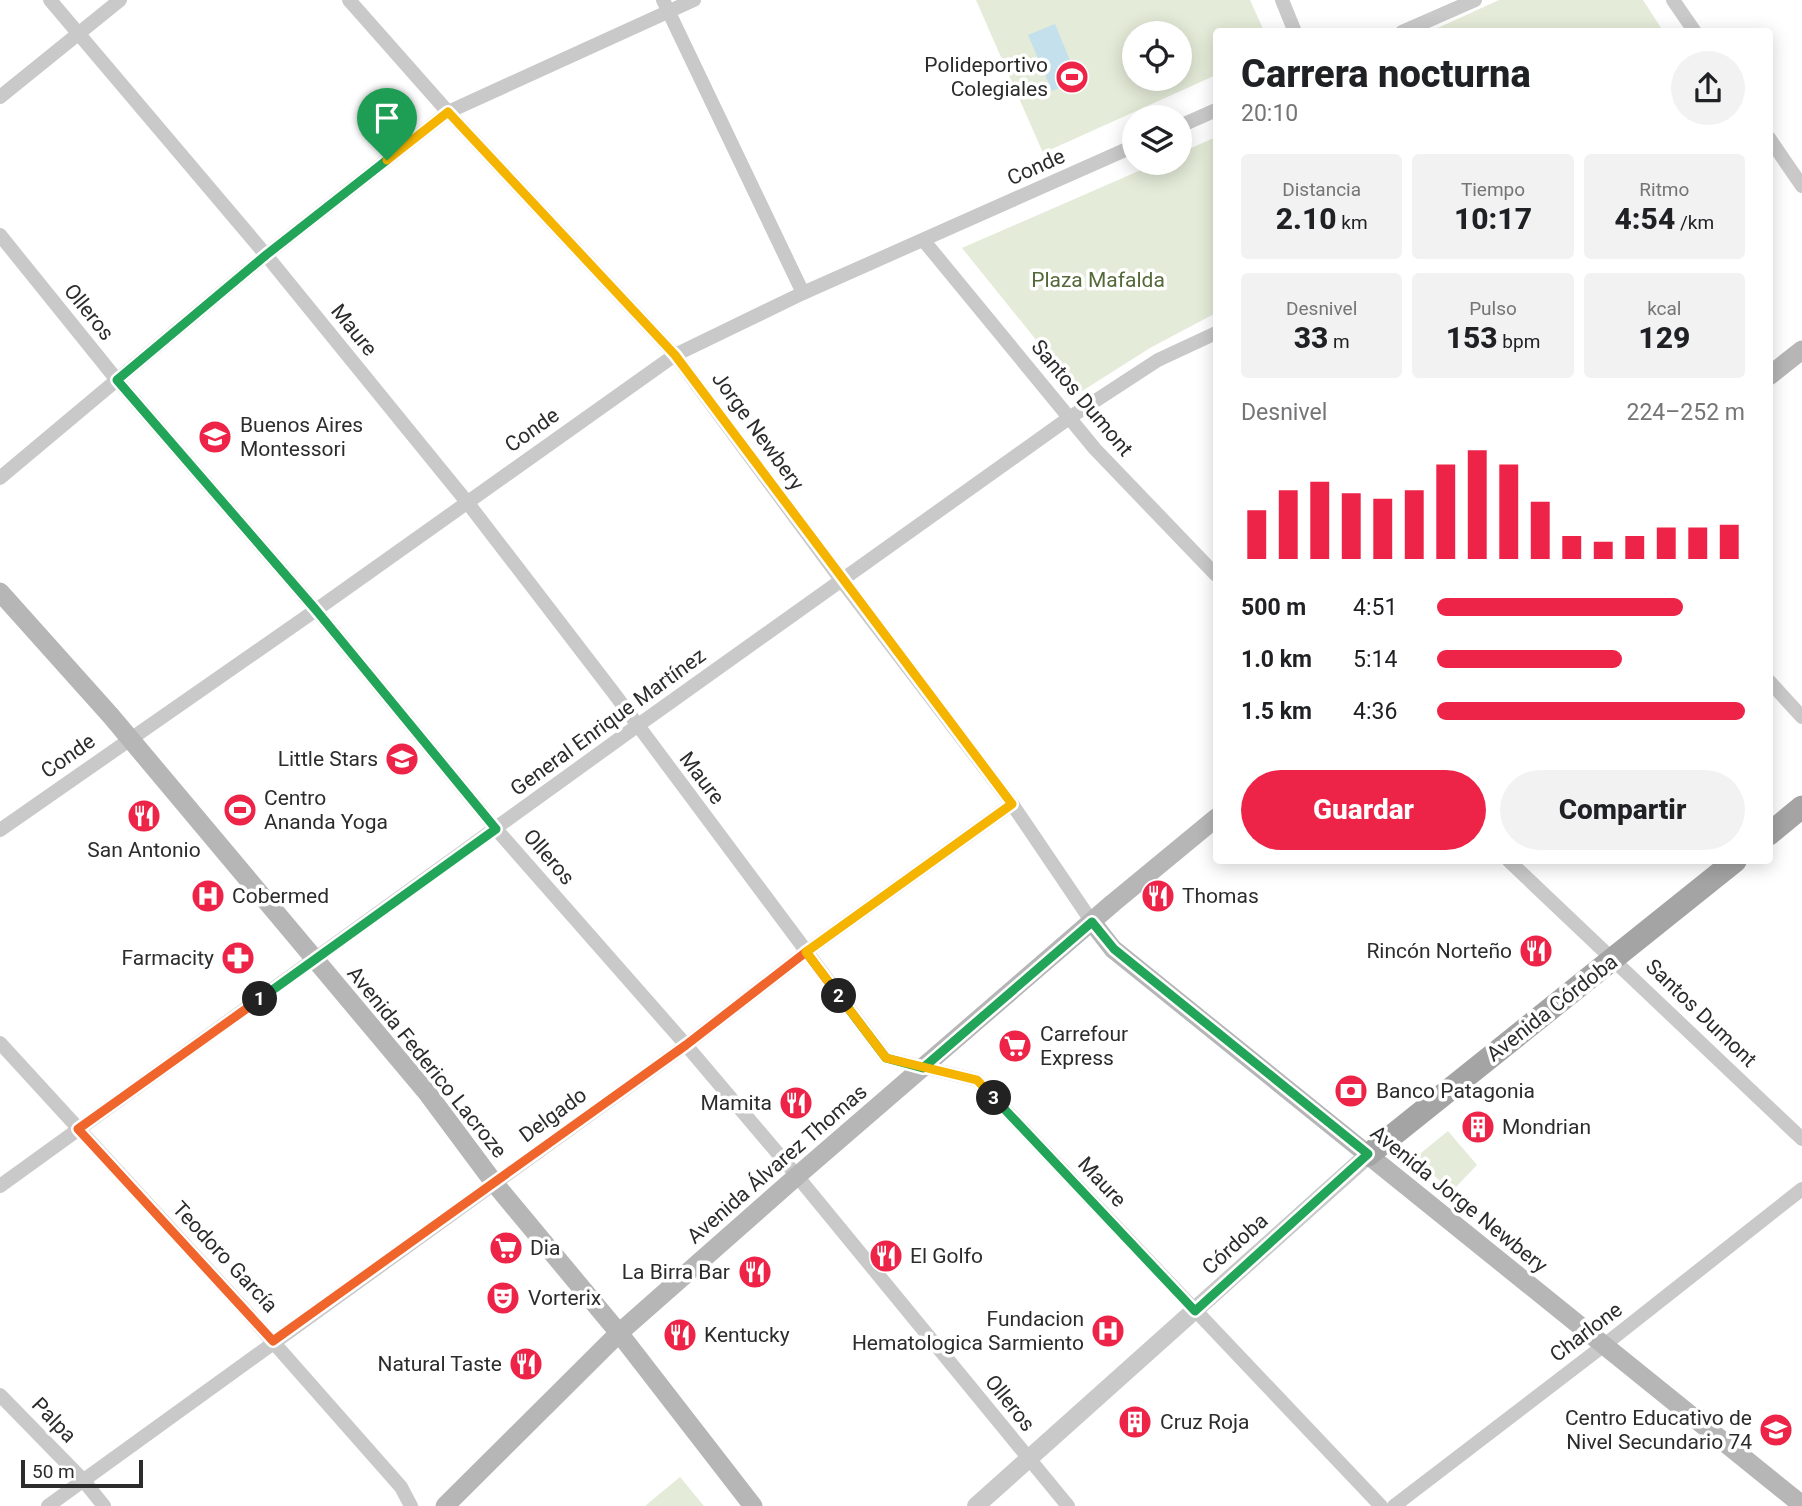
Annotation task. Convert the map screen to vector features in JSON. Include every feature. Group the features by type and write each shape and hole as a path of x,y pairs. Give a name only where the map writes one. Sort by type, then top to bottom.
{"main road":[{"path":"1773,373 1802,350"},
{"name":"Avenida Federico Lacroze","path":"0,592 129,738 428,1094 495,1184 619,1333 752,1506"},
{"path":"1773,831 1802,807"},
{"name":"Avenida Álvarez Thomas","path":"445,1506 619,1333 797,1175 1213,821"},
{"name":"Avenida Córdoba","path":"1368,1154 1731,864"},
{"name":"Avenida Jorge Newbery","path":"1092,922 1114,949 1802,1506"}],"street":[{"name":"Maure","path":"50,0 266,255 467,502 886,1058 977,1080 1381,1506"},
{"path":"0,97 120,0"},
{"name":"Jorge Newbery","path":"349,0 448,112 675,355 842,581 1012,804 1092,922"},
{"path":"0,478 266,255 448,112 666,6 694,0"},
{"path":"1282,0 1293,28"},
{"path":"1411,28 1475,0"},
{"path":"1673,0 1692,28"},
{"path":"666,6 803,293"},
{"path":"1192,121 1213,111"},
{"path":"1773,144 1802,186"},
{"name":"Conde","path":"0,830 675,355 803,293 1122,151"},
{"name":"Olleros","path":"0,235 117,380 316,610 496,829 797,1175 1068,1506"},
{"name":"Santos Dumont","path":"924,241 1069,418 1213,572"},
{"name":"General Enrique Martínez","path":"0,1186 636,726 1069,418 1158,360 1213,334"},
{"path":"1773,685 1802,717"},
{"name":"Delgado","path":"48,1506 686,1045 806,952 1012,804"},
{"name":"Santos Dumont","path":"1511,864 1802,1139"},
{"name":"Teodoro García","path":"0,1043 273,1341 401,1487 411,1506"},
{"name":"Córdoba","path":"976,1506 1368,1154"},
{"name":"Charlone","path":"1394,1506 1802,1189"},
{"name":"Palpa","path":"0,1395 83,1480 104,1506"}],"green space":[{"name":"Polideportivo Colegiales","path":"976,0 1250,0 1263,28 1213,28 1213,76 1192,86 1192,21 1122,21 1122,91 1181,91 1149,105 1122,105 1122,117 1043,153"},
{"path":"1499,0 1643,0 1661,28 1438,28"},
{"name":"Plaza Mafalda","path":"1213,138 1213,315 1150,348 1079,393 962,248 1129,175 1192,175 1192,148"},
{"path":"1448,1131 1477,1165 1452,1191 1420,1164 1421,1153"},
{"path":"680,1477 704,1506 645,1506"}],"water":[{"path":"1055,24 1078,80 1052,91 1028,35"}],"place":[{"name":"Polideportivo Colegiales","path":"1072,77"},
{"name":"Buenos Aires Montessori","path":"215,437"},
{"name":"Little Stars","path":"402,759"},
{"name":"Centro Ananda Yoga","path":"240,810"},
{"name":"San Antonio","path":"144,816"},
{"name":"Cobermed","path":"208,896"},
{"name":"Thomas","path":"1158,896"},
{"name":"Rincón Norteño","path":"1536,951"},
{"name":"Farmacity","path":"238,958"},
{"name":"Carrefour Express","path":"1015,1046"},
{"name":"Banco Patagonia","path":"1351,1091"},
{"name":"Mamita","path":"796,1103"},
{"name":"Mondrian","path":"1478,1127"},
{"name":"Dia","path":"506,1248"},
{"name":"El Golfo","path":"886,1256"},
{"name":"La Birra Bar","path":"755,1272"},
{"name":"Vorterix","path":"503,1298"},
{"name":"Fundacion Hematologica Sarmiento","path":"1108,1331"},
{"name":"Kentucky","path":"680,1335"},
{"name":"Natural Taste","path":"526,1364"},
{"name":"Cruz Roja","path":"1135,1422"},
{"name":"Centro Educativo de Nivel Secundario 74","path":"1776,1430"}],"route":[{"path":"387,160 266,255 117,380 316,610 496,829 78,1129 273,1341 686,1045 806,952 886,1058 923,1068 1092,922 1114,949 1368,1154 1195,1311 977,1080 923,1068 886,1058 846,1005 806,952 1012,804 842,581 675,355 448,112 387,160"}]}
